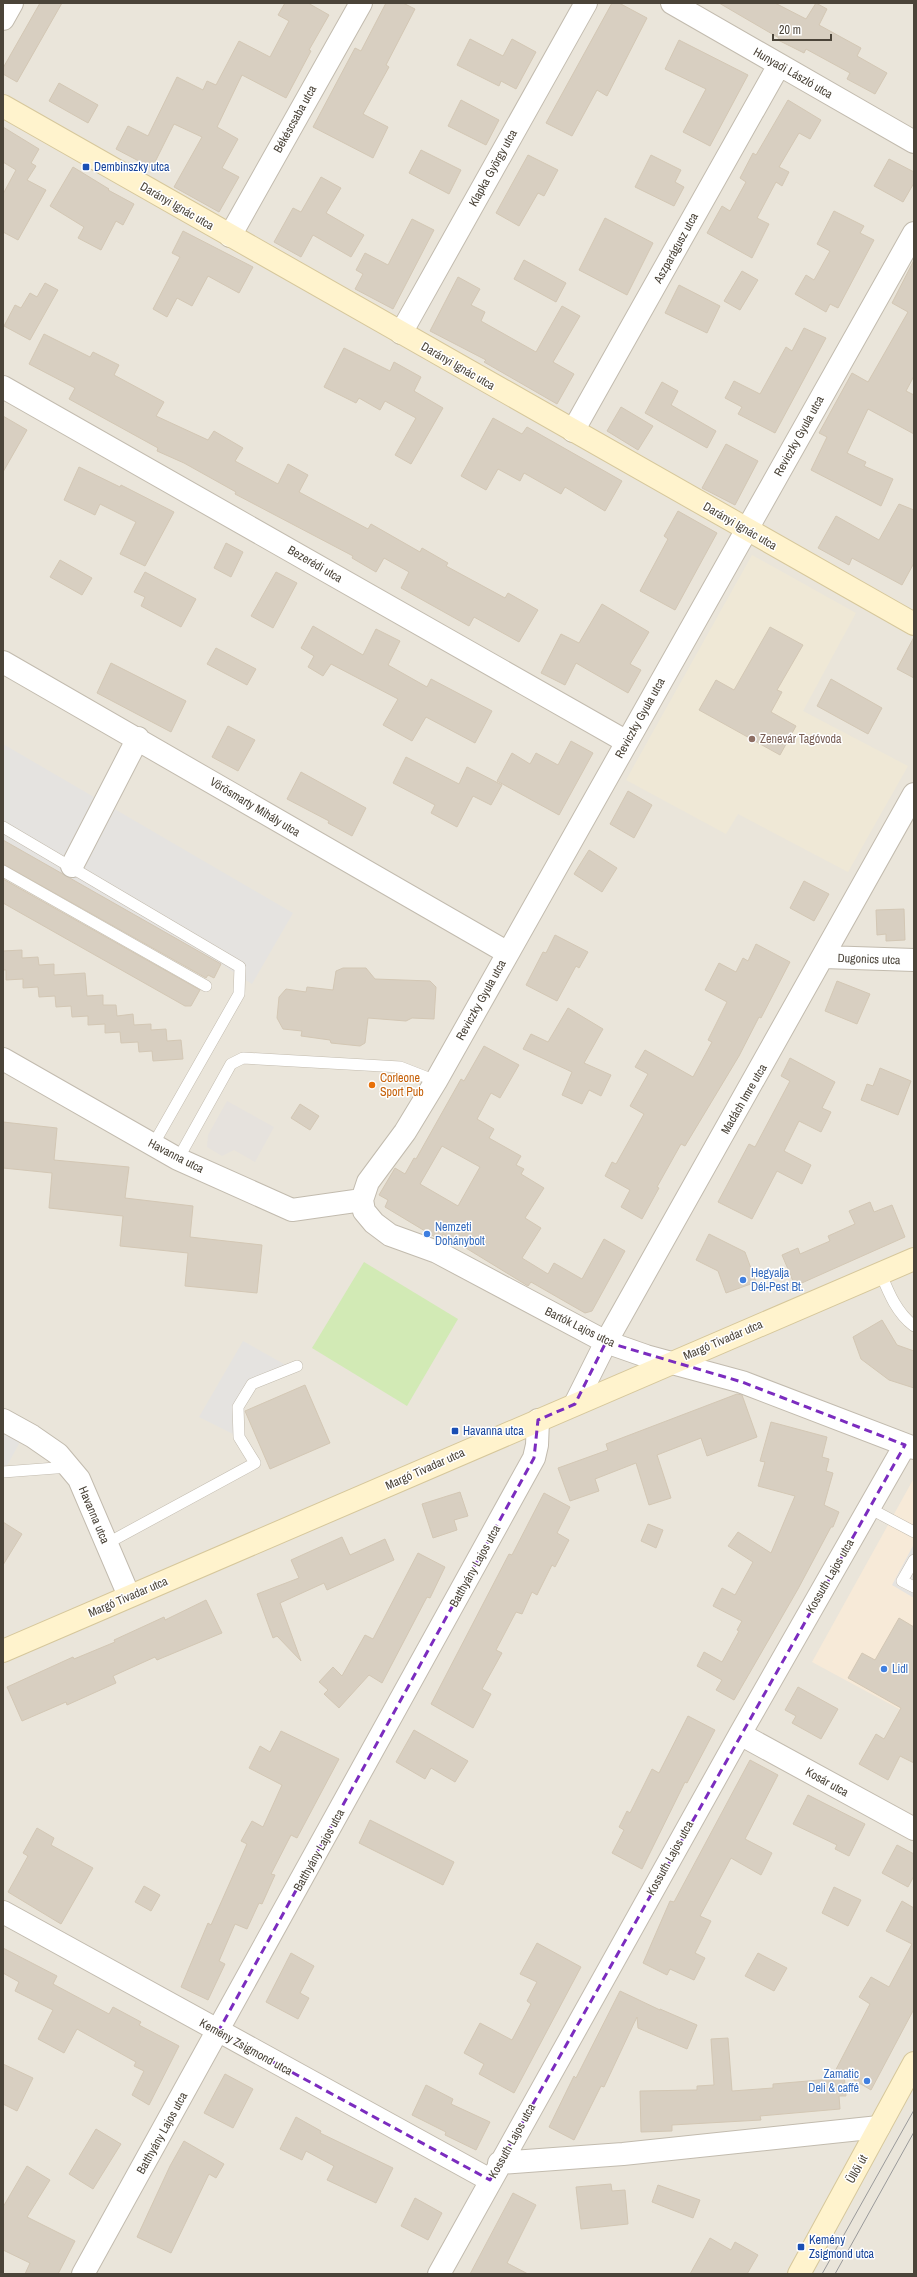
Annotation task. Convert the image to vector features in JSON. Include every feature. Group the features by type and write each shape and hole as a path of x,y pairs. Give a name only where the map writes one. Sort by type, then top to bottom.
{"street":[{"path":"3,19 12,3"},
{"name":"Békéscsaba utca","path":"230,236 361,3"},
{"name":"Klapka György utca","path":"401,333 586,3"},
{"name":"Hunyadi László utca","path":"672,3 914,142"},
{"name":"Aszparágusz utca","path":"573,431 779,65"},
{"name":"Darányi Ignác utca","path":"3,106 746,530 914,624"},
{"name":"Reviczky Gyula utca","path":"362,1200 368,1182 405,1132 436,1081 914,232"},
{"name":"Bezerédi utca","path":"3,387 627,742"},
{"name":"Vörösmarty Mihály utca","path":"3,662 138,738 374,877 508,952"},
{"path":"72,866 138,738"},
{"name":"Madách Imre utca","path":"575,1404 606,1342 824,957 914,794"},
{"name":"Dugonics utca","path":"824,957 914,960"},
{"name":"Havanna utca","path":"3,1059 178,1159 292,1210 362,1200"},
{"name":"Bartók Lajos utca","path":"362,1200 364,1211 390,1235 437,1252 606,1342 646,1356 742,1382 910,1446"},
{"name":"Margó Tivadar utca","path":"3,1651 914,1259"},
{"name":"Havanna utca","path":"3,1420 32,1436 58,1454 79,1479 89,1499 106,1544 130,1596"},
{"name":"Batthyány Lajos utca","path":"83,2274 534,1458 537,1445 538,1420"},
{"name":"Kossuth Lajos utca","path":"439,2274 740,1734 869,1508 910,1446"},
{"name":"Kosár utca","path":"740,1734 914,1829"},
{"name":"Kemény Zsigmond utca","path":"3,1912 218,2032 495,2172"},
{"name":"Üllői út","path":"799,2274 914,2063"},
{"path":"495,2172 631,2153 879,2128"}],"lane":[{"path":"3,827 72,866 240,967 239,994 153,1144"},
{"path":"3,871 206,986"},
{"path":"178,1159 231,1064 243,1058 400,1067 436,1081"},
{"path":"881,1274 889,1295 903,1318 914,1326"},
{"path":"106,1544 255,1463 239,1437 238,1408 252,1384 298,1366"},
{"path":"3,1472 69,1467"},
{"path":"869,1508 914,1532"},
{"path":"914,1560 902,1581 914,1587"}],"highlighted area":[{"path":"606,1342 742,1382 905,1445 490,2180 218,2032 534,1458 538,1420 575,1404"}],"shaded area":[{"path":"3,3 914,3 914,2274 3,2274"},
{"name":"Zenevár Tagóvoda","path":"752,555 856,613 803,711 908,766 848,872 738,814 726,834 626,780"},
{"path":"3,744 293,913 252,984 221,964 3,842"},
{"path":"227,1101 274,1127 255,1162 234,1150 222,1156 207,1147 208,1135"},
{"path":"243,1341 291,1368 252,1384 238,1407 239,1437 199,1417"},
{"path":"3,1430 21,1440 3,1473"},
{"path":"914,1478 914,1717 812,1662"},
{"path":"914,1544 914,1598 892,1585"}],"green space":[{"path":"364,1262 458,1319 407,1406 312,1348"}],"building":[{"path":"40,3 62,3 17,82 3,74 3,68"},
{"path":"285,3 308,3 329,15 309,50 311,51 286,98 242,75 217,127 238,139 222,168 239,177 219,212 174,187 202,137 174,124 152,168 116,149 128,126 148,136 177,77 203,90 207,81 216,85 239,41 270,57 289,21 278,15"},
{"path":"386,3 403,3 415,9 386,65 389,67 363,114 388,127 373,158 313,127 355,48 361,51"},
{"path":"612,3 619,3 647,18 607,96 597,90 572,136 546,123"},
{"path":"719,3 775,3 806,19 816,3 827,9 819,25 861,48 857,56 887,73 875,94 847,79 850,73 806,49 804,53 778,40 779,38"},
{"path":"470,39 503,56 512,39 536,52 516,89 501,81 499,86 457,65"},
{"path":"679,40 748,75 710,146 683,132 706,89 665,69"},
{"path":"59,83 98,105 88,123 49,101"},
{"path":"461,100 499,120 486,145 448,126"},
{"path":"788,100 821,120 810,139 799,133 779,167 789,172 782,186 776,182 757,218 769,224 752,258 707,233 722,206 730,211 746,182 740,178 753,153 756,155"},
{"path":"3,127 39,149 31,163 36,166 27,180 46,190 18,240 3,232 3,194 16,170 3,162"},
{"path":"421,150 461,170 449,194 409,173"},
{"path":"528,155 558,170 544,196 538,193 519,226 496,213"},
{"path":"651,155 681,170 675,182 684,187 674,206 635,187"},
{"path":"889,159 914,172 914,183 903,202 874,186"},
{"path":"73,167 109,189 108,190 134,204 123,225 116,221 101,250 78,238 84,227 50,206"},
{"path":"321,177 341,188 326,213 364,235 351,257 313,235 301,257 274,242 293,208 301,212"},
{"path":"834,211 864,226 860,233 874,240 838,308 830,304 826,312 795,294 806,275 814,280 830,251 817,244"},
{"path":"605,218 653,243 627,295 579,270"},
{"path":"412,219 434,230 393,309 355,289 363,274 356,270 365,253 388,265"},
{"path":"183,231 253,267 239,293 208,276 192,306 177,298 167,317 153,309 180,257 172,253"},
{"path":"524,260 566,283 556,302 514,279"},
{"path":"914,260 914,376 906,391 914,395 914,434 868,409 847,453 866,462 864,466 893,479 881,506 811,470 827,437 819,433 852,373 868,382 908,312 892,303"},
{"path":"742,271 758,280 740,310 724,301"},
{"path":"458,277 480,289 471,305 485,312 481,321 536,352 562,306 580,316 553,362 574,374 557,404 484,362 486,360 430,331"},
{"path":"45,283 58,290 30,340 4,326 15,305 21,308 30,293 37,297"},
{"path":"679,285 720,306 707,333 665,313"},
{"path":"804,328 826,338 775,433 738,414 742,407 725,398 734,381 760,394 786,347 792,351"},
{"path":"44,334 90,357 93,352 119,365 114,375 164,402 156,416 208,440 214,431 243,448 235,461 278,484 288,464 308,475 299,492 368,529 371,524 420,552 422,548 448,563 446,566 505,598 508,593 538,610 519,642 474,617 469,626 401,588 409,572 384,558 376,572 352,558 353,556 235,494 236,492 184,463 157,451 158,448 69,399 75,388 29,364"},
{"path":"344,348 390,371 394,362 421,377 414,391 443,408 411,464 395,455 416,418 385,401 380,410 359,398 356,403 324,387"},
{"path":"662,382 678,391 671,405 716,431 707,448 645,413"},
{"path":"621,407 653,426 638,450 607,431"},
{"path":"3,416 27,430 3,472"},
{"path":"493,418 522,434 527,427 622,481 605,511 565,487 561,494 524,473 520,481 498,469 486,490 461,476"},
{"path":"726,444 758,461 735,505 702,488"},
{"path":"79,467 120,487 121,485 174,512 145,566 120,554 136,522 100,504 95,515 64,500"},
{"path":"899,504 914,510 914,563 902,585 852,558 849,565 818,548 836,516 879,540"},
{"path":"678,511 717,533 675,610 640,591 668,539 664,536"},
{"path":"226,543 243,552 231,577 214,568"},
{"path":"60,560 92,578 82,595 50,577"},
{"path":"145,572 196,599 181,627 141,606 145,597 134,592"},
{"path":"276,572 297,583 273,628 251,616"},
{"path":"602,604 649,632 630,664 641,670 628,693 576,663 565,685 541,673 561,634 579,643"},
{"path":"313,626 363,655 376,629 400,641 388,665 427,687 431,679 492,711 475,743 426,717 412,741 383,725 398,699 331,664 323,676 308,667 314,656 301,648"},
{"path":"770,627 803,645 777,690 782,692 771,712 796,726 780,755 699,710 716,680 734,690"},
{"path":"914,637 914,678 897,669"},
{"path":"216,648 256,669 247,685 207,664"},
{"path":"111,663 186,701 171,732 97,693"},
{"path":"831,679 882,708 868,734 817,706"},
{"path":"228,726 255,740 238,771 212,757"},
{"path":"571,741 593,753 559,815 497,781 512,753 530,764 536,753 558,765"},
{"path":"406,757 459,784 467,767 502,785 491,805 473,796 457,827 431,813 435,805 393,783"},
{"path":"301,772 366,808 352,836 328,823 329,821 287,799"},
{"path":"628,791 652,805 634,838 610,824"},
{"path":"3,840 221,964 214,978 208,975 206,978 3,864"},
{"path":"589,850 617,868 602,892 574,874"},
{"path":"3,879 200,990 191,1006 185,1006 3,903"},
{"path":"804,881 829,894 814,921 790,908"},
{"path":"904,909 905,940 886,941 886,934 877,935 876,910"},
{"path":"555,935 588,952 579,968 576,966 557,1001 526,985 543,952 546,953"},
{"path":"756,944 790,962 761,1018 759,1017 739,1056 685,1146 681,1144 657,1187 659,1188 642,1219 621,1207 630,1190 605,1176 612,1162 616,1164 644,1114 630,1106 648,1074 635,1067 645,1050 693,1077 712,1042 708,1040 727,1002 705,990 719,963 736,972 743,958 748,961"},
{"path":"22,950 22,958 38,957 39,965 54,964 54,975 85,973 87,996 103,995 103,1005 116,1005 117,1016 133,1014 134,1025 151,1024 151,1030 166,1029 167,1041 181,1040 183,1059 153,1061 152,1051 139,1052 138,1042 121,1043 120,1032 105,1033 105,1024 88,1025 88,1016 72,1017 71,1006 56,1007 55,996 39,997 38,987 23,988 23,979 6,980 6,970 3,970 3,951"},
{"path":"343,968 366,968 375,979 430,981 436,987 434,1019 412,1018 406,1021 368,1018 365,1043 360,1046 331,1043 330,1040 301,1036 302,1031 283,1029 277,1018 279,997 286,989 306,992 307,987 333,990 336,971"},
{"path":"837,981 870,994 857,1024 825,1011"},
{"path":"568,1008 603,1029 584,1063 611,1075 601,1096 589,1090 582,1104 562,1095 572,1072 523,1049 531,1034 548,1042"},
{"path":"484,1046 519,1065 500,1098 491,1093 477,1119 494,1129 489,1138 521,1156 516,1165 524,1169 521,1174 544,1188 525,1218 541,1228 522,1258 548,1274 554,1263 582,1279 604,1239 625,1251 592,1311 585,1313 531,1282 528,1286 443,1234 440,1240 385,1207 388,1200 379,1195 395,1168 405,1174 414,1158 416,1159 461,1079 464,1081","holes":["442,1146 480,1167 458,1206 420,1184"]},
{"path":"790,1058 835,1082 822,1108 831,1112 821,1132 799,1121 784,1151 811,1165 802,1184 777,1171 752,1219 718,1202 749,1144 755,1147 790,1081 781,1076"},
{"path":"880,1068 911,1081 898,1115 861,1100 867,1084 873,1086"},
{"path":"300,1104 319,1116 310,1130 291,1118"},
{"path":"3,1122 57,1128 54,1160 129,1167 125,1198 193,1206 190,1237 262,1245 257,1293 185,1286 188,1253 120,1246 123,1216 49,1208 52,1173 3,1168"},
{"path":"870,1202 874,1212 892,1205 905,1237 795,1286 782,1255 798,1248 800,1254 830,1241 828,1236 855,1224 849,1211"},
{"path":"709,1234 745,1252 756,1282 726,1293 718,1271 696,1260"},
{"path":"882,1320 897,1345 914,1351 914,1388 889,1380 861,1359 853,1337"},
{"path":"305,1385 330,1443 270,1469 245,1411"},
{"path":"737,1394 742,1395 757,1437 707,1456 701,1438 657,1455 671,1498 649,1505 636,1463 595,1479 599,1491 570,1501 558,1468 608,1450 606,1444"},
{"path":"771,1422 827,1437 822,1457 829,1459 826,1471 833,1473 824,1505 839,1512 833,1527 831,1527 798,1589 734,1700 716,1690 722,1680 697,1666 704,1652 722,1662 739,1631 737,1630 742,1621 713,1606 722,1588 735,1595 753,1562 728,1546 738,1532 771,1553 795,1496 758,1486 765,1462 760,1461"},
{"path":"460,1492 468,1516 454,1520 457,1530 433,1538 422,1504"},
{"path":"544,1493 570,1507 557,1533 569,1540 555,1567 552,1565 537,1595 532,1592 522,1614 516,1612 496,1650 502,1653 482,1689 491,1694 473,1728 431,1704 509,1554 512,1555"},
{"path":"3,1522 22,1534 3,1565"},
{"path":"648,1524 663,1530 656,1548 641,1541"},
{"path":"342,1537 350,1555 385,1539 394,1560 327,1590 324,1583 280,1603 301,1661 277,1636 273,1638 257,1594 299,1578 291,1560"},
{"path":"418,1553 445,1567 430,1598 427,1597 382,1683 369,1675 339,1708 324,1694 328,1690 319,1682 333,1667 342,1676 365,1635 373,1639"},
{"path":"206,1600 222,1633 157,1660 155,1657 113,1676 116,1683 67,1705 66,1702 22,1721 7,1687 73,1657 74,1659 115,1642 114,1640 164,1617 165,1620"},
{"name":"Lidl","path":"899,1618 914,1627 914,1763 900,1756 888,1780 859,1764 876,1734 884,1739 901,1708 848,1678 862,1653 875,1660"},
{"path":"798,1687 838,1709 821,1739 792,1723 796,1716 785,1710"},
{"path":"688,1716 715,1730 687,1783 685,1782 642,1869 612,1853 624,1830 619,1827 627,1811 630,1813 652,1769 659,1773"},
{"path":"414,1730 468,1761 455,1782 431,1768 425,1779 396,1762"},
{"path":"281,1731 339,1759 297,1838 291,1835 271,1874 275,1875 262,1904 259,1903 247,1929 235,1924 219,1961 225,1964 208,2000 181,1987 208,1923 211,1925 247,1844 241,1841 252,1821 263,1827 282,1785 249,1768 260,1746 270,1752"},
{"path":"750,1760 778,1775 745,1839 772,1853 761,1875 731,1858 700,1916 711,1921 695,1953 705,1958 694,1980 670,1969 667,1975 643,1963 670,1901 674,1902"},
{"path":"808,1795 865,1824 849,1856 835,1849 837,1845 793,1824"},
{"path":"370,1820 454,1862 443,1885 359,1843"},
{"path":"37,1828 54,1838 51,1845 93,1868 61,1924 8,1892 28,1856 23,1853"},
{"path":"897,1845 914,1854 914,1876 908,1887 882,1873"},
{"path":"144,1886 160,1895 151,1911 135,1902"},
{"path":"834,1887 861,1900 848,1926 822,1913"},
{"path":"902,1901 914,1908 914,2009 871,2090 844,2074 846,2096 839,2096 840,2109 760,2116 761,2120 672,2125 672,2131 641,2132 640,2091 697,2090 697,2086 714,2085 711,2039 728,2038 732,2091 773,2088 773,2084 831,2079 870,2004 859,1997 871,1977 889,1987 912,1944 886,1931"},
{"path":"537,1943 581,1967 514,2093 479,2074 484,2064 464,2053 480,2023 512,2040 531,2004 527,2001 537,1982 520,1974"},
{"path":"3,1948 57,1976 53,1984 109,2014 113,2007 141,2022 139,2025 179,2046 149,2105 132,2095 144,2071 134,2066 136,2062 77,2029 64,2053 38,2039 53,2010 15,1991 19,1982 3,1973"},
{"path":"291,1953 314,1966 300,1993 309,1998 298,2019 266,2002"},
{"path":"758,1953 787,1968 774,1991 745,1976"},
{"path":"620,1991 660,2010 697,2025 687,2049 638,2028 637,2017 604,2087 601,2086 574,2140 549,2127 574,2076 576,2078"},
{"path":"3,2064 33,2078 17,2111 3,2104"},
{"path":"225,2074 253,2089 233,2128 204,2113"},
{"path":"426,2085 453,2099 451,2104 490,2122 476,2150 445,2135 446,2132 412,2115"},
{"path":"296,2117 321,2131 320,2133 393,2168 376,2203 327,2180 334,2166 306,2151 302,2160 280,2149"},
{"path":"96,2129 121,2144 93,2189 69,2174"},
{"path":"184,2141 224,2164 216,2178 209,2174 171,2253 137,2237 170,2166"},
{"path":"27,2166 50,2180 27,2217 75,2241 58,2274 25,2274 30,2263 3,2250 3,2207"},
{"path":"611,2184 612,2191 625,2190 628,2224 581,2229 576,2187"},
{"path":"658,2185 700,2200 693,2218 652,2202"},
{"path":"513,2193 536,2205 507,2263 528,2274 470,2274"},
{"path":"415,2198 442,2213 428,2240 401,2226"},
{"path":"710,2238 731,2250 735,2242 758,2255 747,2274 690,2274"}],"tram line":[{"path":"822,2274 914,2110"},
{"path":"835,2274 914,2132"}],"place":[{"name":"Dembinszky utca","path":"86,167"},
{"name":"Zenevár Tagóvoda","path":"752,739"},
{"name":"Corleone Sport Pub","path":"372,1085"},
{"name":"Nemzeti Dohánybolt","path":"427,1234"},
{"name":"Hegyalja Dél-Pest Bt.","path":"743,1280"},
{"name":"Havanna utca","path":"455,1431"},
{"name":"Lidl","path":"884,1669"},
{"name":"Zamatic Deli & caffé","path":"867,2081"},
{"name":"Kemény Zsigmond utca","path":"801,2247"}]}
